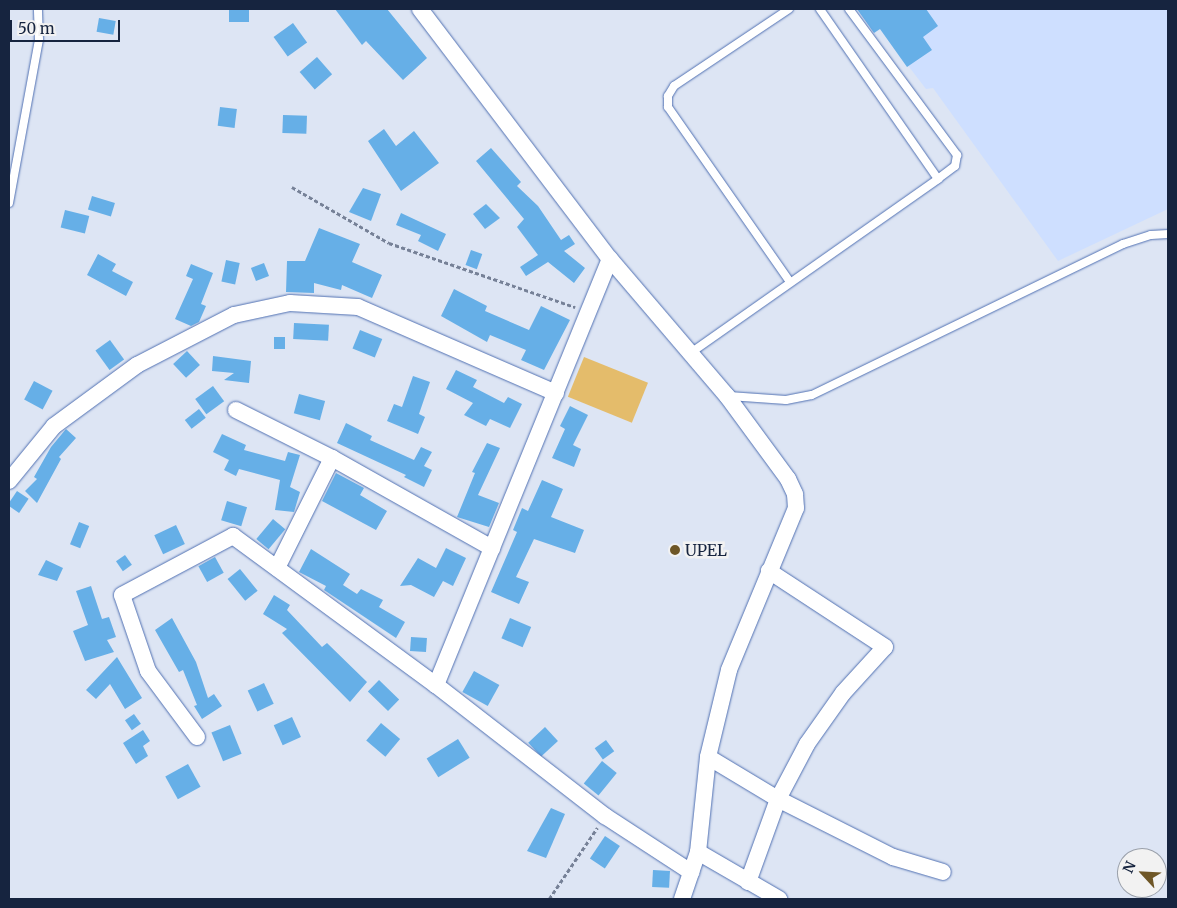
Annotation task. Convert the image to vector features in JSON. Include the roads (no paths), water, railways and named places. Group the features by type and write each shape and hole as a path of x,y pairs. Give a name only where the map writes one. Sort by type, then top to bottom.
{"street":[{"path":"420,9 610,259 692,352 727,396 788,479 795,494 796,508 729,670 708,757 698,852 682,899"},
{"path":"436,685 610,259"},
{"path":"9,481 54,426 137,365 234,315 290,303 358,307 556,393"},
{"path":"236,410 332,458 492,548"},
{"path":"276,568 332,458"},
{"path":"197,737 148,671 122,595 233,536 436,685 606,816 691,872"},
{"path":"748,882 778,799 807,744 843,693 885,646 769,571"},
{"path":"708,757 778,799 893,857 943,872"},
{"path":"698,852 779,899"}],"lane":[{"path":"9,203 39,40 38,9"},
{"path":"788,9 674,86 668,96 668,107 790,282"},
{"path":"820,9 938,179"},
{"path":"692,352 955,166 957,155 849,9"},
{"path":"727,396 758,400 812,395 1123,244 1151,235 1168,234"}],"place":[{"name":"UPEL","path":"675,550"}]}
